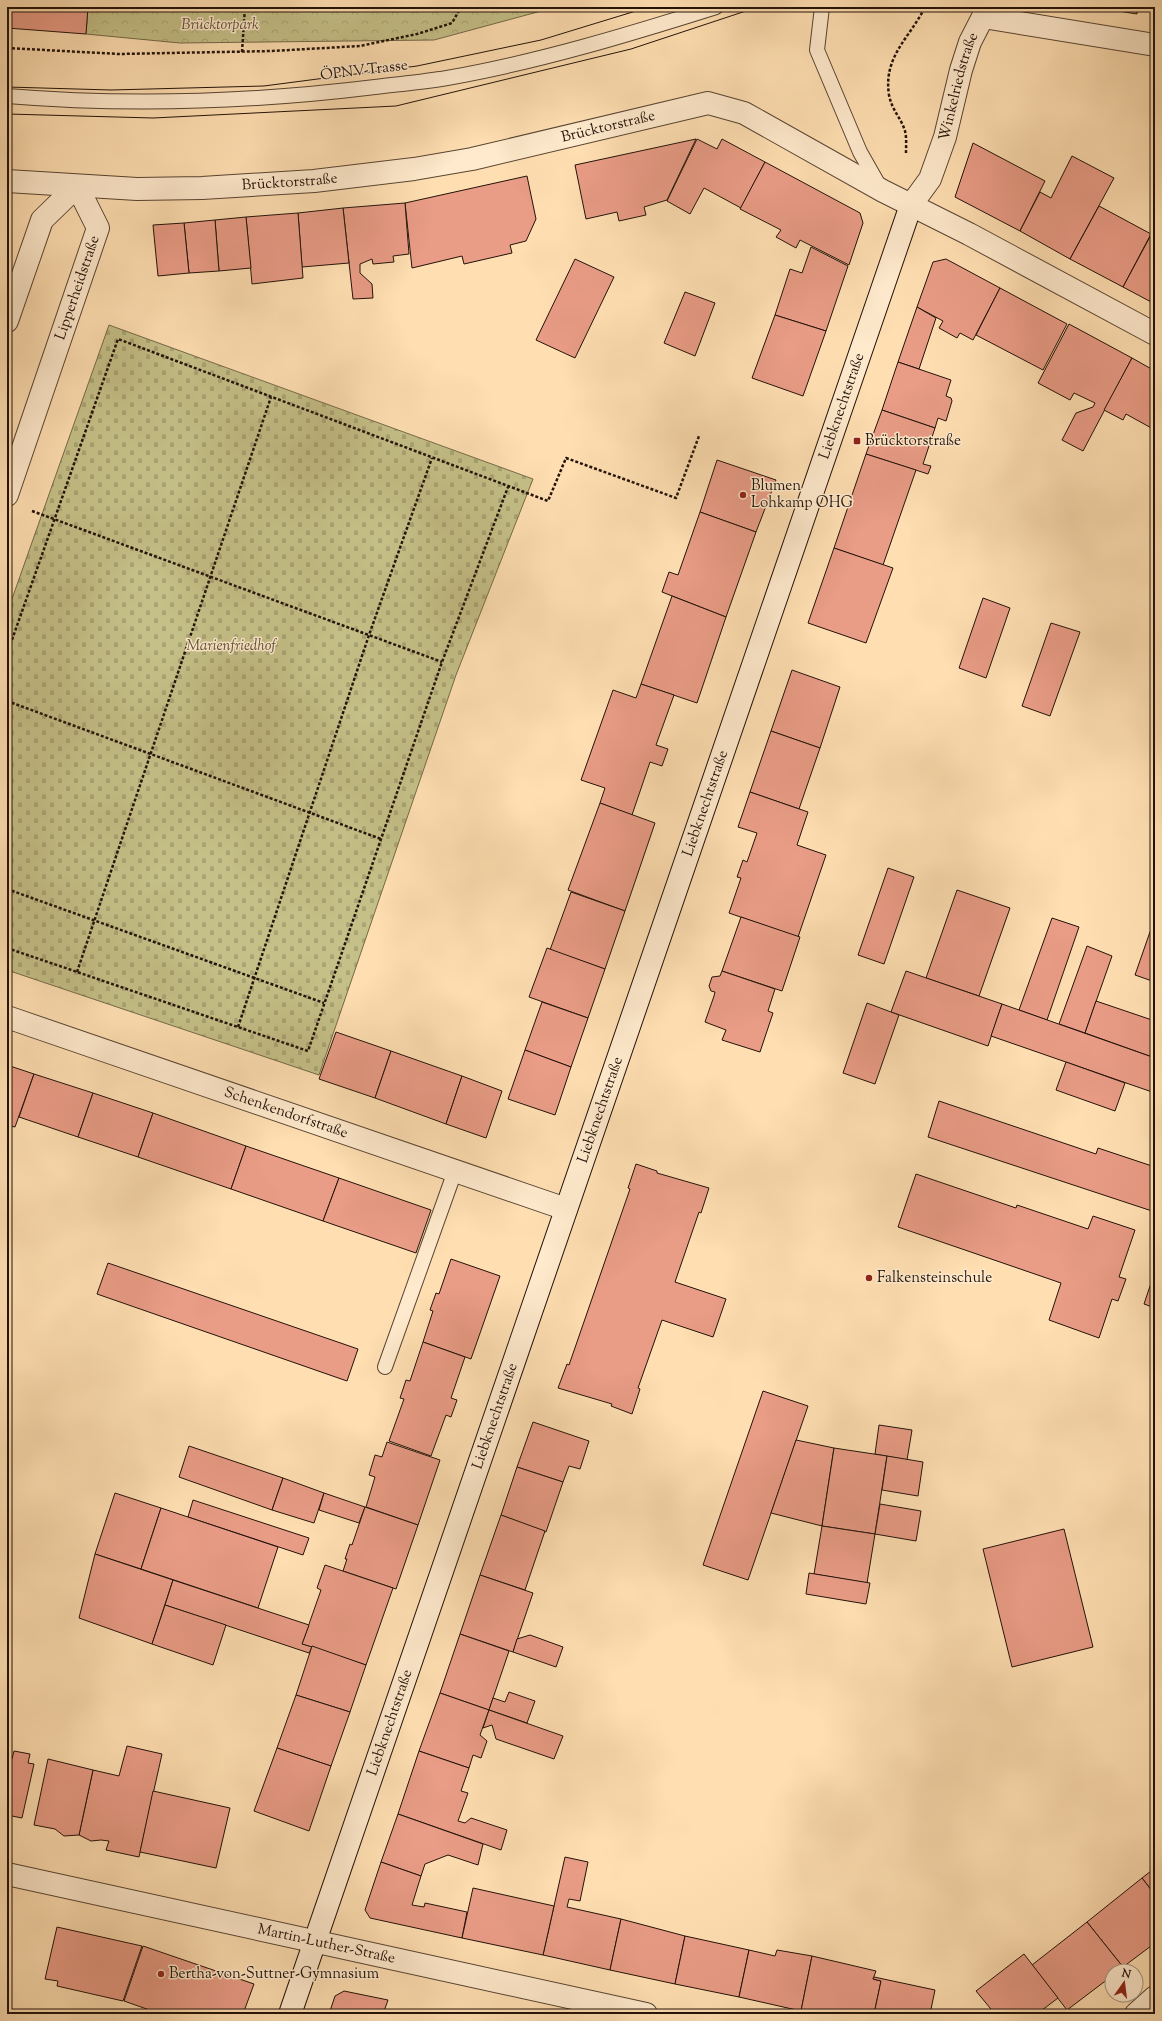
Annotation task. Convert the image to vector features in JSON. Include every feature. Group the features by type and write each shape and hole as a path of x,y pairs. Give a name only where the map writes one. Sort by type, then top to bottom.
{"street":[{"name":"Winkelriedstraße","path":"911,205 930,179 946,138 961,70 970,42 985,12 1155,45"},
{"name":"Brücktorstraße","path":"7,181 137,189 202,188 314,181 414,169 472,159 708,103 744,113 883,191 1155,334"},
{"path":"7,321 42,220 77,186"},
{"name":"Lipperheidstraße","path":"7,495 98,228 77,186"},
{"name":"Liebknechtstraße","path":"290,2014 316,1943 566,1209 911,205"},
{"name":"Schenkendorfstraße","path":"7,1017 566,1209"},
{"name":"Martin-Luther-Straße","path":"7,1874 316,1943 373,1953 646,2014"},
{"path":"1136,2014 1155,1997"}],"lane":[{"name":"ÖPNV-Trasse","path":"7,96 47,99 199,101 315,95 446,78 551,56 716,7"},
{"path":"819,8 818,50 860,152 883,191"},
{"path":"385,1367 455,1170"}],"path":[{"path":"242,52 245,7"},
{"path":"7,48 119,54 272,52 360,46 416,34 452,23 461,7"},
{"path":"907,159 904,128 893,107 889,95 890,70 899,46 920,17 925,7"},
{"path":"7,654 118,339 548,501 566,458 676,498 699,436"},
{"path":"77,972 271,397"},
{"path":"238,1027 369,635 432,458"},
{"path":"7,948 308,1051 442,662 508,487"},
{"path":"28,510 54,518 442,662"},
{"path":"7,701 381,839"},
{"path":"7,889 324,1003"}],"green space":[{"name":"Brücktorpark","path":"88,7 556,7 434,40 180,43 86,34"},
{"name":"Marienfriedhof","path":"109,325 533,479 456,675 319,1075 7,970 7,613"}],"building":[{"path":"7,7 88,7 86,34 7,28"},
{"path":"1094,7 1138,7 1137,14"},
{"path":"696,139 667,200 644,207 646,215 619,221 617,212 586,219 575,165"},
{"path":"697,139 717,149 722,139 765,162 741,208 704,188 690,214 667,201"},
{"path":"973,143 1045,181 1020,231 955,197"},
{"path":"1072,156 1114,178 1070,259 1020,231 1040,192 1051,198"},
{"path":"765,162 860,213 863,223 849,265 800,240 796,248 776,237 781,230 740,209"},
{"path":"527,176 536,219 526,241 510,245 512,253 464,264 462,256 412,268 405,203"},
{"path":"405,203 409,254 393,256 394,262 373,264 372,259 360,264 360,273 372,284 373,298 353,299 343,208"},
{"path":"1099,206 1151,234 1123,287 1070,259"},
{"path":"343,208 349,263 302,267 298,213"},
{"path":"7,211 11,218 7,234"},
{"path":"298,213 303,278 252,284 246,217"},
{"path":"246,217 251,268 219,271 215,220"},
{"path":"215,220 219,271 189,273 184,223"},
{"path":"184,223 189,273 158,276 153,225"},
{"path":"1152,233 1155,235 1155,304 1123,287"},
{"path":"811,247 848,266 826,331 775,315 790,269 802,273"},
{"path":"575,259 614,277 575,358 536,340"},
{"path":"946,259 1000,288 973,340 960,333 957,338 939,328 943,321 917,307 933,262"},
{"path":"1000,288 1067,324 1043,370 976,335"},
{"path":"685,292 715,303 695,356 664,343"},
{"path":"917,307 936,318 919,369 898,362"},
{"path":"775,315 826,331 803,396 752,378"},
{"path":"1069,324 1132,358 1083,451 1062,440 1076,413 1093,407 1095,403 1074,393 1070,400 1038,383"},
{"path":"1132,358 1155,371 1155,430 1126,414 1123,420 1104,410"},
{"path":"898,362 951,380 946,396 951,398 952,401 946,421 938,418 935,428 882,410"},
{"path":"882,410 935,428 923,464 931,466 928,474 866,454"},
{"path":"866,454 916,470 883,565 834,548"},
{"path":"717,460 776,480 756,532 700,512"},
{"path":"700,512 756,532 726,617 662,592 669,572 678,575"},
{"path":"834,548 893,568 866,643 808,623"},
{"path":"672,596 726,617 697,703 641,684"},
{"path":"983,598 1010,608 986,678 959,668"},
{"path":"1051,623 1080,632 1050,716 1022,706"},
{"path":"792,670 840,687 820,748 771,731"},
{"path":"641,684 674,695 656,745 668,749 662,766 650,762 632,815 600,803 605,788 581,780 613,690 636,698"},
{"path":"771,731 820,748 799,809 750,792"},
{"path":"750,792 808,812 797,845 826,855 798,937 729,913 741,878 737,877 743,860 747,862 757,833 738,827"},
{"path":"600,803 655,823 625,911 568,890"},
{"path":"888,868 914,877 884,964 858,955"},
{"path":"957,890 1010,908 979,996 926,978"},
{"path":"571,892 625,911 605,969 550,950"},
{"path":"741,917 800,937 782,991 722,971"},
{"path":"1052,918 1079,927 1047,1020 1019,1010"},
{"path":"1151,929 1155,931 1155,982 1135,975"},
{"path":"1087,946 1112,956 1085,1033 1059,1024"},
{"path":"547,948 605,969 588,1018 529,997"},
{"path":"722,971 775,989 768,1011 773,1013 760,1052 722,1040 726,1030 705,1022 715,992 711,991 709,986 712,977 720,976"},
{"path":"906,971 1002,1004 988,1046 891,1012"},
{"path":"1096,1001 1155,1021 1155,1058 1085,1033"},
{"path":"542,1002 588,1018 571,1067 525,1050"},
{"path":"867,1003 899,1015 875,1084 843,1073"},
{"path":"1002,1004 1155,1058 1155,1093 991,1036"},
{"path":"336,1032 391,1051 375,1098 319,1079"},
{"path":"525,1050 571,1067 555,1115 508,1099"},
{"path":"391,1051 462,1076 446,1124 375,1098"},
{"path":"1066,1062 1125,1083 1115,1111 1056,1090"},
{"path":"7,1065 34,1074 15,1127 7,1125"},
{"path":"34,1074 93,1093 78,1137 19,1117"},
{"path":"462,1076 502,1091 486,1138 446,1124"},
{"path":"93,1093 153,1113 138,1157 78,1137"},
{"path":"939,1101 1096,1154 1098,1148 1155,1167 1155,1212 928,1137"},
{"path":"153,1113 246,1146 231,1189 138,1157"},
{"path":"246,1146 339,1178 323,1221 231,1189"},
{"path":"636,1164 657,1171 657,1173 709,1188 701,1213 699,1212 675,1282 726,1299 713,1337 662,1320 638,1388 640,1389 632,1414 611,1406 612,1404 558,1388 567,1364 569,1365 630,1189 628,1188"},
{"path":"916,1174 1016,1208 1017,1205 1088,1229 1093,1216 1135,1230 1119,1277 1126,1279 1118,1301 1112,1299 1099,1338 1049,1320 1061,1283 898,1227"},
{"path":"339,1178 431,1210 416,1253 323,1221"},
{"path":"451,1259 500,1276 471,1359 423,1342 433,1311 430,1310 436,1293 439,1294"},
{"path":"108,1263 358,1349 347,1381 97,1294"},
{"path":"1155,1271 1155,1308 1144,1304"},
{"path":"423,1342 465,1357 451,1398 457,1400 451,1417 446,1415 431,1456 389,1441 404,1399 400,1398 406,1380 410,1381"},
{"path":"763,1391 808,1406 748,1580 703,1565"},
{"path":"533,1422 589,1441 580,1469 569,1466 563,1482 517,1467"},
{"path":"879,1425 912,1430 907,1460 875,1454"},
{"path":"796,1440 834,1448 822,1526 771,1513"},
{"path":"387,1442 440,1460 418,1525 366,1507 375,1477 369,1475 375,1455 382,1457"},
{"path":"189,1446 283,1478 272,1510 179,1477"},
{"path":"834,1448 887,1456 875,1534 822,1526"},
{"path":"887,1456 923,1462 918,1496 882,1490"},
{"path":"517,1467 563,1482 546,1532 501,1515"},
{"path":"283,1478 324,1493 314,1523 272,1510"},
{"path":"115,1493 161,1508 141,1569 95,1554"},
{"path":"324,1493 365,1507 359,1523 319,1510"},
{"path":"193,1500 309,1538 303,1555 188,1517"},
{"path":"880,1504 921,1511 916,1541 875,1534"},
{"path":"365,1507 418,1525 396,1589 343,1571 350,1544 352,1545"},
{"path":"161,1508 278,1547 258,1608 141,1569"},
{"path":"501,1515 545,1531 525,1590 480,1575"},
{"path":"822,1526 875,1534 867,1583 814,1574"},
{"path":"1064,1529 1093,1647 1012,1667 983,1549"},
{"path":"95,1554 173,1580 152,1644 79,1618"},
{"path":"325,1565 393,1588 366,1665 302,1644 321,1590 317,1588"},
{"path":"809,1573 870,1583 866,1604 806,1594"},
{"path":"480,1575 533,1593 513,1652 460,1634"},
{"path":"173,1580 309,1625 302,1644 312,1647 309,1653 165,1605"},
{"path":"165,1605 226,1625 213,1665 152,1644"},
{"path":"460,1634 509,1651 489,1710 440,1693"},
{"path":"530,1635 563,1647 556,1667 513,1652 517,1639"},
{"path":"312,1646 366,1665 350,1712 296,1695"},
{"path":"509,1692 535,1701 527,1723 489,1710 493,1698 505,1702"},
{"path":"440,1693 489,1710 480,1735 487,1741 481,1758 473,1755 469,1768 419,1751"},
{"path":"296,1695 350,1712 331,1766 277,1748"},
{"path":"489,1710 563,1736 554,1759 496,1739 492,1725 483,1728"},
{"path":"127,1746 162,1754 139,1857 106,1850 109,1841 91,1841 79,1835 93,1770 119,1776"},
{"path":"277,1748 331,1766 309,1831 254,1811"},
{"path":"14,1751 30,1754 28,1763 34,1764 22,1818 7,1815 7,1758 12,1759"},
{"path":"419,1751 469,1768 461,1791 468,1793 458,1821 465,1823 471,1818 507,1830 501,1850 398,1814"},
{"path":"48,1759 93,1770 79,1835 64,1836 55,1829 34,1825"},
{"path":"153,1791 230,1808 216,1868 140,1852"},
{"path":"398,1814 483,1844 478,1865 448,1855 425,1864 421,1876 381,1862"},
{"path":"565,1857 588,1862 580,1901 569,1899 567,1907 621,1919 610,1970 543,1955"},
{"path":"381,1862 421,1876 412,1905 424,1907 425,1903 467,1912 462,1938 370,1918 365,1910"},
{"path":"1155,1868 1155,1895 1142,1878"},
{"path":"1142,1878 1155,1895 1155,1943 1128,1963 1120,1963 1087,1922"},
{"path":"473,1888 554,1906 543,1955 462,1938"},
{"path":"621,1919 685,1936 675,1984 610,1970"},
{"path":"1087,1922 1120,1963 1104,1963 1104,1982 1067,2010 1032,1965"},
{"path":"57,1927 142,1946 123,2001 57,1986 58,1981 45,1979"},
{"path":"685,1936 749,1950 739,1997 675,1984"},
{"path":"143,1946 254,1984 243,2014 161,2014 124,2001"},
{"path":"749,1950 775,1956 777,1950 812,1956 801,2011 739,1997"},
{"path":"1024,1954 1058,1998 1037,2014 995,2014 976,1991"},
{"path":"812,1956 876,1971 873,1979 881,1981 874,2014 814,2014 801,2011"},
{"path":"874,1977 935,1990 930,2014 874,2014 881,1981 873,1979"},
{"path":"344,1991 388,2000 383,2014 329,2014 335,1996"}],"tram line":[{"path":"7,87 111,90 264,86 417,66 541,40 649,7"},
{"path":"7,114 153,118 396,106 631,49 758,7"}],"place":[{"name":"Brücktorstraße","path":"857,441"},
{"name":"Blumen Lohkamp OHG","path":"743,495"},
{"name":"Falkensteinschule","path":"869,1278"},
{"name":"Bertha-von-Suttner-Gymnasium","path":"161,1974"}]}
